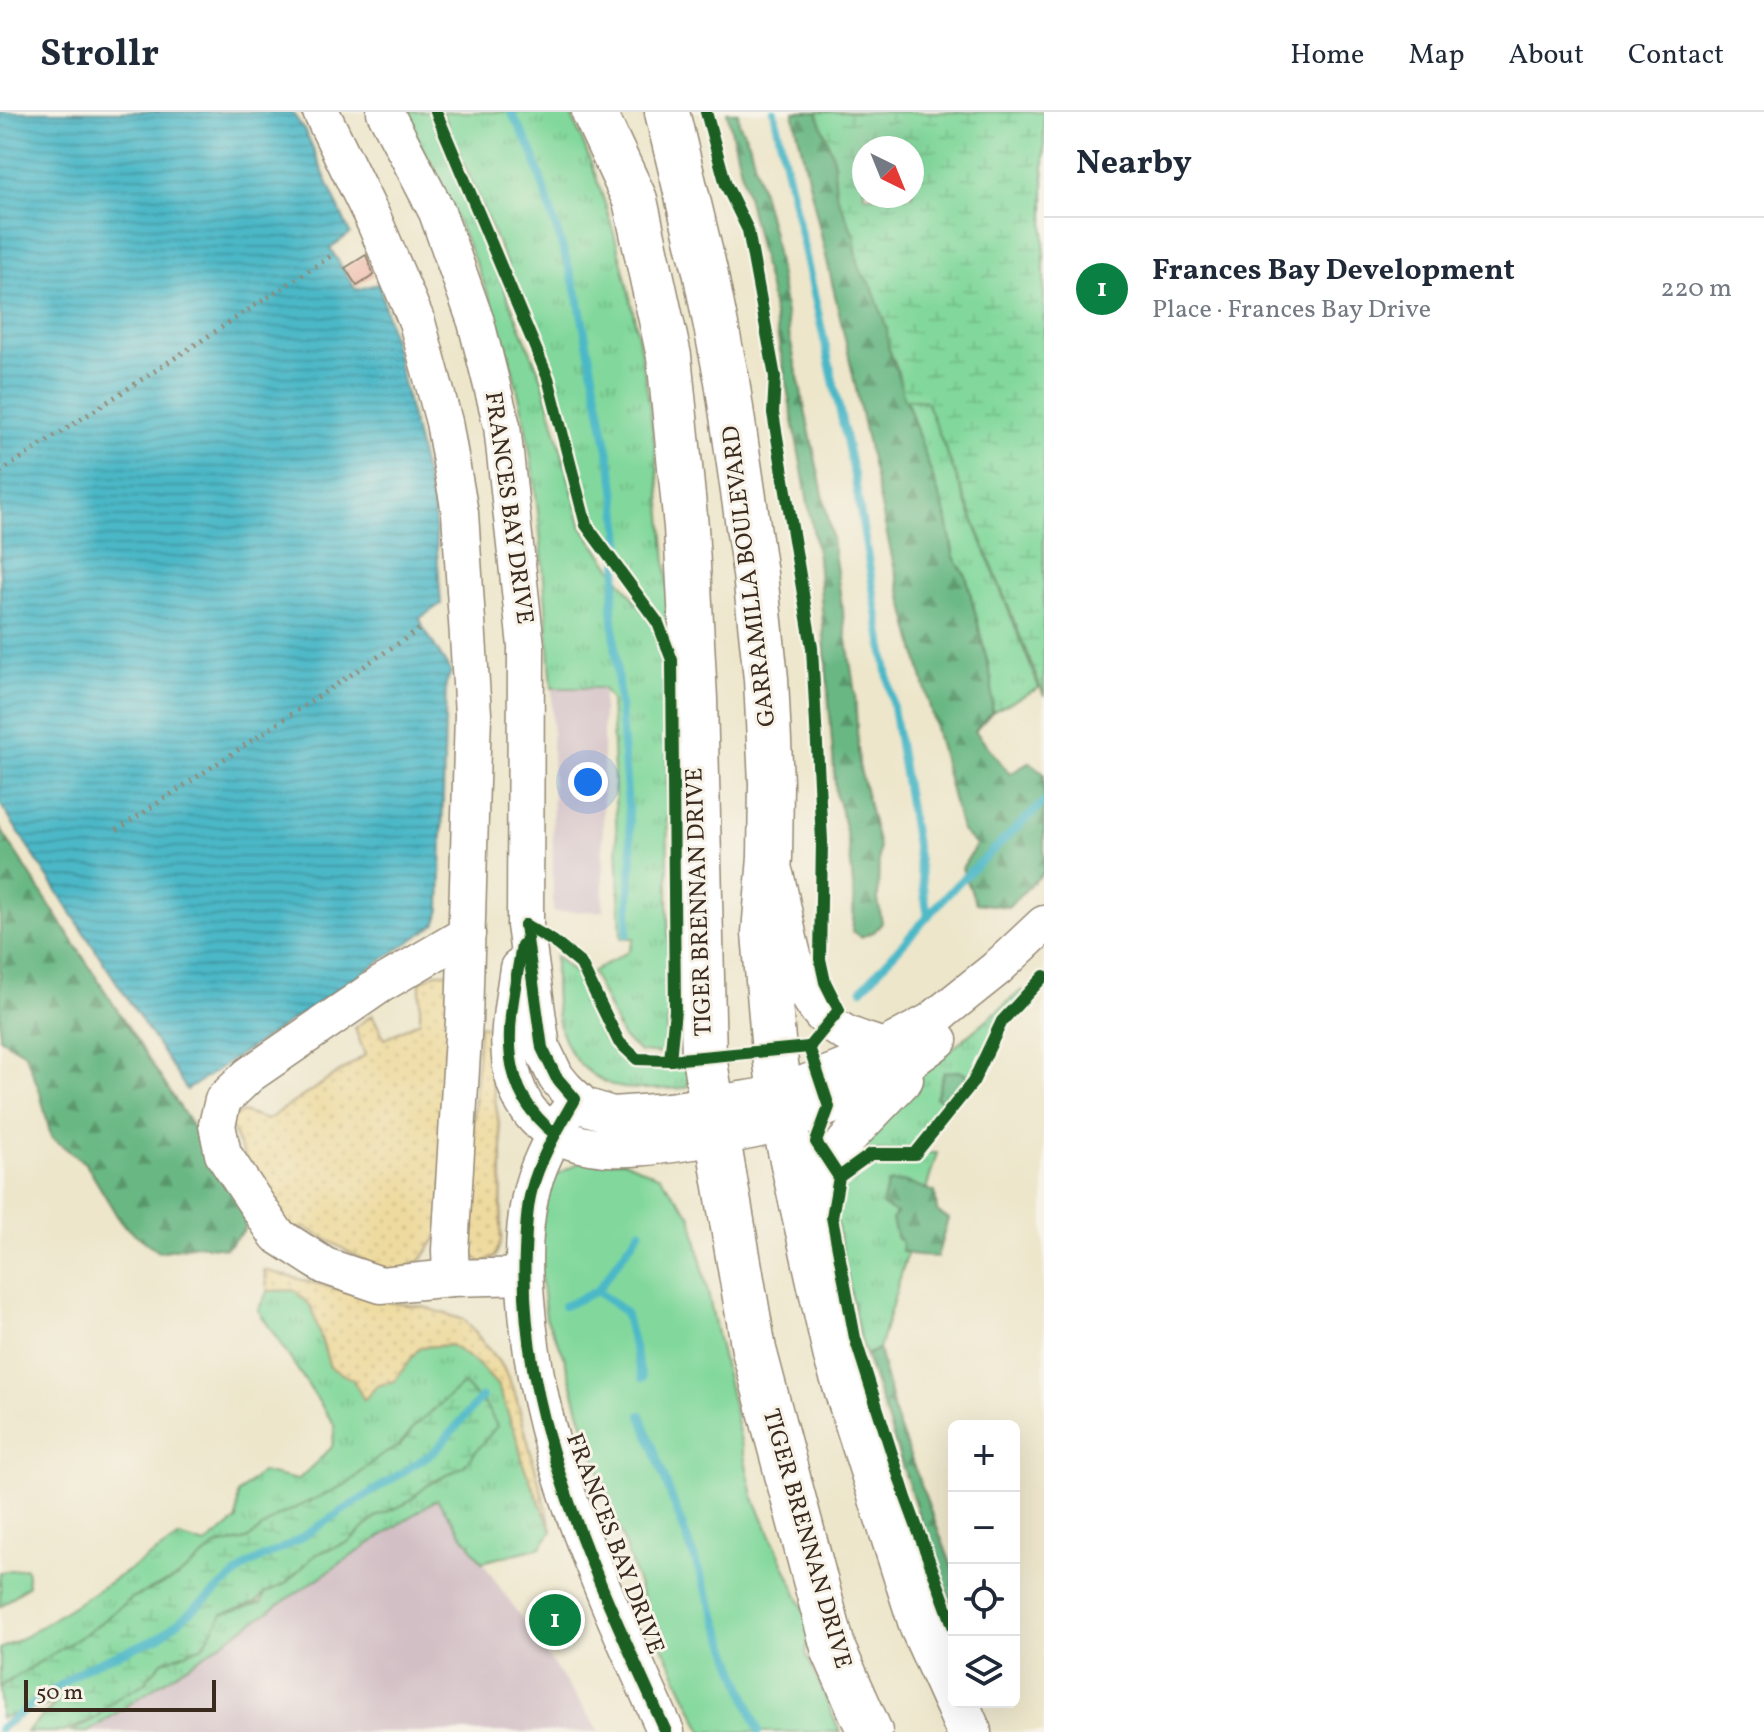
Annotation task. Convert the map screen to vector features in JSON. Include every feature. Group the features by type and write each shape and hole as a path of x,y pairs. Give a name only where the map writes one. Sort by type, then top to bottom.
{"main road":[{"name":"TIGER BRENNAN DRIVE","path":"594,112 635,200 669,356 686,527 695,699 704,1057 754,1350 834,1651 870,1732"},
{"name":"GARRAMILLA BOULEVARD","path":"667,112 724,367 755,574 767,694 771,783 770,857 764,933 782,1109"},
{"path":"782,1109 836,1357 922,1627 948,1685"},
{"path":"958,1708 969,1732"}],"street":[{"path":"321,112 375,223 417,322 444,422 460,513 473,714 467,934 451,1278"},
{"name":"FRANCES BAY DRIVE","path":"385,112 437,212 476,322 502,426 526,646 525,925 511,1022 512,1070 527,1107 555,1134"},
{"path":"616,112 635,200"},
{"path":"770,857 805,993 822,1016 845,1033 886,1048"},
{"path":"782,1109 960,1000 1044,924"},
{"name":"FRANCES BAY DRIVE","path":"525,925 542,1048 556,1077 575,1099 542,1157 530,1195 524,1276 529,1347 551,1443 577,1523 666,1732"},
{"path":"467,934 380,985 249,1075 223,1100 217,1125 223,1154 277,1235 325,1266 381,1285 451,1278 524,1276"},
{"path":"804,1215 821,1172 836,1153 1044,941"},
{"path":"555,1134 585,1146 616,1150 715,1121 782,1109 829,1107 891,1074 963,1021"},
{"path":"575,1099 592,1110 612,1115 715,1121"}],"path":[{"path":"0,472 334,254"},
{"path":"117,830 423,627"}],"shaded area":[{"path":"552,688 603,688 603,911 553,912"},
{"path":"438,1498 600,1732 88,1732"}],"green space":[{"path":"404,112 430,112 542,379 582,527 655,628 666,661 669,1009 664,1054 640,1052 623,1038 592,972 629,951 634,938 621,938 611,700 602,688 552,688 537,499 517,387 483,281"},
{"path":"442,112 570,112 595,174 615,238 644,370 661,505 671,639 662,619 591,522 552,372"},
{"path":"727,112 738,112 773,234 790,339 831,532 855,694 859,765 879,847 878,900 882,923 874,932 861,937 852,931 851,863 836,796 818,558 769,288"},
{"path":"793,112 817,112 833,155 836,193 854,235 859,269 872,287 888,329 888,346 946,516 954,557 966,576 992,681 992,712 975,731 1010,774 1030,762 1044,774 1044,872 1008,907 976,903 962,868 976,845 961,830 893,562"},
{"path":"817,112 1044,112 1044,696 926,401 904,399 888,346 887,329 872,287 859,269 854,235 836,193 833,155"},
{"path":"904,399 926,400 1039,688 992,712 992,681 966,576 954,557 946,516"},
{"path":"0,828 243,1205 245,1229 226,1248 197,1245 159,1252 122,1224 86,1164 51,1137 40,1092 25,1053 0,1038"},
{"path":"555,956 582,979 615,1048 636,1064 689,1067 691,1079 686,1088 620,1087 599,1079 582,1066 571,1053 559,1023"},
{"path":"1022,990 1026,994 1001,1021 970,1080 916,1144 905,1150 869,1152 843,1167 920,1076"},
{"path":"944,1072 966,1074 963,1088 951,1101 936,1098"},
{"path":"923,1153 937,1153 879,1349 866,1355 836,1218 844,1184 852,1173 872,1161 902,1161"},
{"path":"582,1161 624,1161 660,1177 691,1216 753,1496 811,1625 806,1653 840,1732 703,1732 651,1622 581,1417 563,1353 546,1318 540,1269 543,1203 555,1176"},
{"path":"906,1182 935,1192 937,1211 948,1219 937,1257 902,1251 901,1240 897,1239 892,1220 896,1213 882,1205 888,1183"},
{"path":"294,1290 311,1306 330,1367 361,1382 372,1385 390,1380 420,1347 451,1345 479,1365 498,1386 523,1464 552,1531 541,1547 482,1562 437,1499 88,1732 71,1732 94,1719 116,1698 143,1684 162,1662 203,1646 222,1614 261,1603 265,1593 285,1584 316,1554 349,1542 377,1516 405,1504 429,1484 464,1466 438,1407 415,1426 399,1446 377,1458 349,1483 280,1515 247,1540 216,1546 178,1577 132,1598 91,1630 0,1687 0,1649 28,1635 180,1537 205,1545 237,1520 238,1494 261,1472 298,1480 332,1447 335,1426 258,1310 268,1291"},
{"path":"879,1349 896,1419 948,1556 948,1595 918,1513 866,1355"},
{"path":"463,1384 486,1406 497,1426 464,1466 429,1484 405,1504 377,1516 349,1542 316,1554 285,1584 265,1593 256,1603 222,1614 203,1646 162,1662 143,1684 116,1699 94,1719 64,1732 26,1732 56,1703 0,1718 0,1687 91,1630 132,1598 178,1577 216,1546 247,1540 276,1517 349,1483 377,1458 399,1446 415,1426"},
{"path":"26,1568 28,1585 0,1607 0,1572"}],"sand":[{"path":"436,973 453,973 441,1232 420,1261 390,1275 304,1227 291,1232 268,1207 227,1119 243,1112 267,1120 365,1055 355,1028 372,1015 385,1039 420,1021 420,982"},
{"path":"479,1025 494,1027 491,1056 502,1144 501,1241 495,1257 482,1263 473,1256 467,1242"},
{"path":"264,1270 387,1302 424,1307 465,1320 503,1367 515,1393 552,1530 523,1464 498,1386 479,1365 451,1345 420,1347 394,1381 377,1386 364,1400 353,1380 330,1367 311,1306 294,1290 268,1291"}],"water":[{"path":"0,112 292,112 306,133 350,234 330,248 356,290 379,283 434,510 441,604 420,618 451,672 446,683 440,909 436,924 187,1090 0,804"}],"building":[{"path":"366,255 374,275 357,286 345,268"}],"waterway":[{"path":"511,112 532,151 578,297 614,481 621,542 612,607 632,856 627,934"},
{"path":"774,112 855,480 928,917"},
{"path":"862,989 957,884 1044,802"},
{"path":"564,1306 597,1291 640,1231"},
{"path":"597,1291 625,1312 642,1378"},
{"path":"0,1728 86,1667 160,1637 249,1564 291,1544 434,1452 482,1397"},
{"path":"641,1415 759,1732"}],"cycle path":[{"path":"436,112 548,378 586,525 658,623 672,660 675,1010 670,1060"},
{"path":"706,112 726,185 748,230 775,377 773,413 812,648 822,841 820,959 825,982 839,1010 809,1047"},
{"path":"525,925 542,1048 556,1077 575,1099 544,1156 528,1207 526,1314 534,1376 549,1438 590,1559 666,1732"},
{"path":"525,925 553,941 581,964 619,1042 637,1059 670,1060 809,1047"},
{"path":"522,945 510,1022 513,1070 521,1093 534,1114 555,1134"},
{"path":"839,1177 871,1154 915,1154 973,1082 1002,1021 1044,976"},
{"path":"809,1047 829,1107 816,1142 839,1177"},
{"path":"839,1177 832,1217 855,1338 906,1498 948,1612"}],"place":[{"name":"Frances Bay Development","path":"555,1620"}]}
